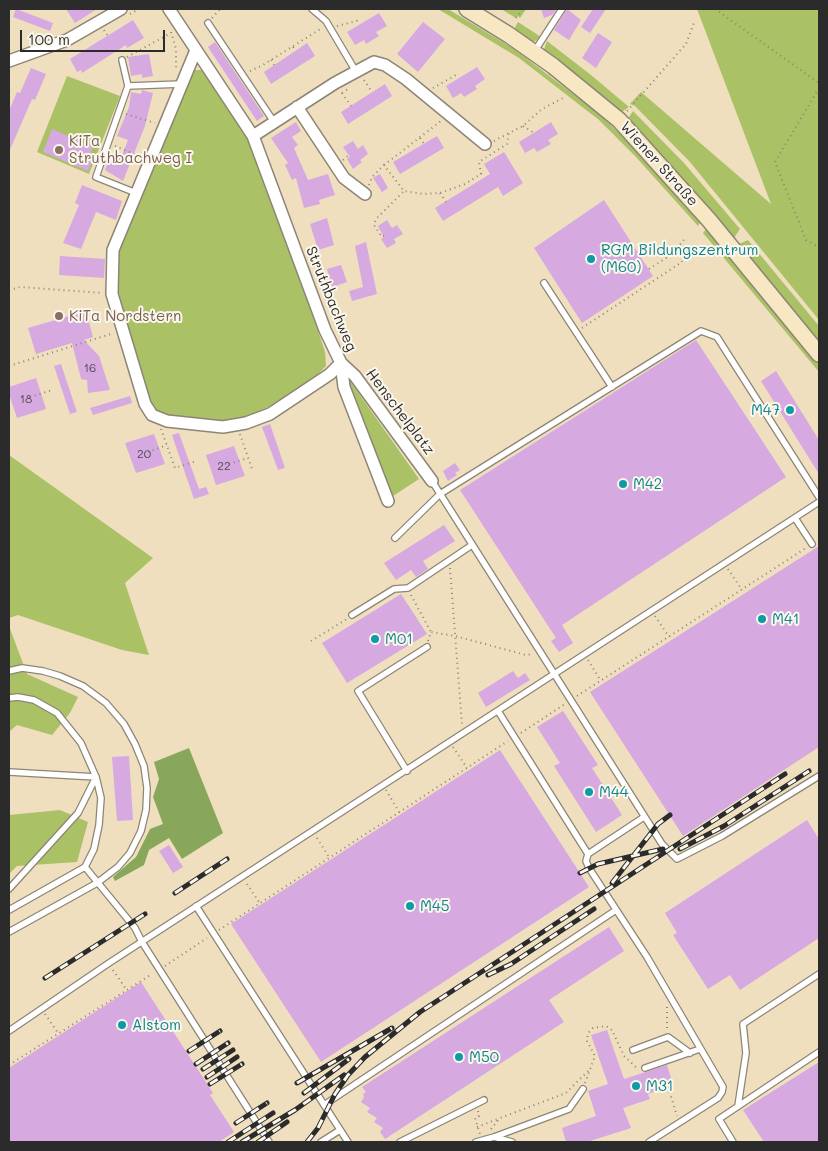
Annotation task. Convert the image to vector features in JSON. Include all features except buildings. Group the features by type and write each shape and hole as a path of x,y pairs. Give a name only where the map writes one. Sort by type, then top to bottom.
{"main road":[{"name":"Wiener Straße","path":"467,9 534,52 619,120 709,220 819,354"}],"street":[{"path":"9,61 67,40 121,9"},
{"name":"Struthbachweg","path":"169,9 253,136 325,330 341,363 344,388 388,501"},
{"path":"196,50 113,250 112,294 145,404 152,415 167,421 223,428 270,414 330,374 341,363"},
{"path":"253,136 335,83 360,74 374,62 385,65 424,93 485,144"},
{"path":"297,107 344,178 365,194"},
{"name":"Henschelplatz","path":"341,363 355,376 432,481"}],"lane":[{"path":"312,9 326,21 360,74"},
{"path":"534,52 562,9"},
{"path":"208,23 274,122"},
{"path":"122,60 128,86 96,177 136,193"},
{"path":"128,86 182,84"},
{"path":"544,283 612,387"},
{"path":"395,538 440,494 701,331 717,337 819,497"},
{"path":"432,481 644,817 662,844 677,859 722,836 819,776"},
{"path":"9,1031 196,906 313,832 819,502"},
{"path":"795,518 812,544"},
{"path":"352,615 394,589 408,588 472,545"},
{"path":"407,771 358,692 427,647"},
{"path":"9,671 22,668 43,671 84,686 106,703 124,724 144,766 146,810 141,831 130,852 118,867 97,883 9,932"},
{"path":"9,698 18,697 34,700 57,713 81,743 96,777 101,798 99,825 94,849 85,867 9,910"},
{"path":"498,711 588,854"},
{"path":"9,772 96,777"},
{"path":"9,889 78,813 96,777"},
{"path":"644,817 588,854 586,861 723,1086 718,1098 649,1142"},
{"path":"85,867 128,918 269,1142"},
{"path":"196,906 348,1142"},
{"path":"324,1105 616,910"},
{"path":"738,1106 746,1052 743,1024 819,974"},
{"path":"632,1050 668,1037 690,1053"},
{"path":"646,1068 700,1049"},
{"path":"733,1142 719,1119 819,1052"},
{"path":"476,1142 569,1109 583,1090"},
{"path":"400,1142 484,1100"},
{"path":"321,1142 340,1130"},
{"path":"494,1137 512,1142"}],"path":[{"path":"516,18 523,9"},
{"path":"715,9 819,83"},
{"path":"619,120 686,44 694,20"},
{"path":"330,27 357,21 359,24"},
{"path":"169,26 176,49 176,69 170,84"},
{"path":"244,75 322,28"},
{"path":"122,60 171,33"},
{"path":"293,47 295,51"},
{"path":"271,60 274,65"},
{"path":"360,74 372,92"},
{"path":"424,93 456,76 458,78"},
{"path":"335,83 351,106"},
{"path":"819,88 775,162 806,240 815,245 819,244"},
{"path":"485,144 500,140 509,132 523,126 542,109 566,97"},
{"path":"120,112 154,123 158,116"},
{"path":"365,194 372,177 384,165 448,114"},
{"path":"523,126 534,133"},
{"path":"384,165 404,191 423,194 440,193 465,184 481,174 482,167 480,162 507,144 509,132"},
{"path":"420,138 424,144"},
{"path":"108,144 140,157 144,148"},
{"path":"401,152 403,156"},
{"path":"465,184 467,188"},
{"path":"384,236 382,237 374,225 376,219 404,191"},
{"path":"440,193 446,202"},
{"path":"649,269 679,248 684,240"},
{"path":"576,332 682,262 679,248"},
{"path":"9,290 20,287 112,294"},
{"path":"9,366 124,330"},
{"path":"30,397 52,390"},
{"path":"156,417 175,468 197,461"},
{"path":"237,425 252,470"},
{"path":"148,452 167,445"},
{"path":"228,464 248,458"},
{"path":"9,1065 126,989 159,970 260,902 812,544"},
{"path":"449,561 463,734"},
{"path":"725,563 742,590"},
{"path":"408,588 431,632 427,647"},
{"path":"652,611 669,637"},
{"path":"311,641 352,615"},
{"path":"431,632 455,636 526,655 539,653"},
{"path":"584,655 601,681"},
{"path":"450,742 467,768"},
{"path":"383,786 399,812"},
{"path":"313,832 329,857"},
{"path":"242,877 260,902"},
{"path":"109,963 126,989"},
{"path":"666,990 668,1037"},
{"path":"42,1009 58,1033"},
{"path":"583,1090 595,1056 587,1041 588,1033 593,1028 606,1026 612,1030 624,1056 636,1070 646,1068"},
{"path":"477,1127 566,1093 591,1068"},
{"path":"668,1087 679,1123"},
{"path":"473,1105 478,1113 476,1118 477,1127 484,1140 500,1118"}],"green space":[{"path":"438,9 448,9 514,49 598,113 644,157 701,221 698,226 635,156 599,120 519,58"},
{"path":"501,9 526,9 520,18 518,16 516,18"},
{"path":"697,9 819,9 819,320 690,162 635,106 630,104 641,92 771,204"},
{"path":"518,22 541,37 532,43 513,31"},
{"path":"547,41 629,107 620,113 543,52"},
{"path":"202,70 249,141 302,282 325,352 326,366 310,382 244,419 223,423 186,419 156,412 148,397 117,286 119,247 192,72"},
{"path":"67,76 120,96 89,174 37,152"},
{"path":"633,111 684,163 740,229 734,238 676,171 627,120"},
{"path":"707,228 819,363 819,372 703,233"},
{"path":"748,240 819,326 819,341 739,244"},
{"path":"350,381 419,479 393,496 348,386 347,382"},
{"path":"9,455 153,558 125,583 149,655 122,650 18,615 9,618"},
{"path":"9,626 27,674 78,697 70,713 52,735 17,725 9,732"},
{"path":"189,748 223,833 182,859 169,838 149,850 144,865 115,881 113,877 136,857 150,829 163,824 153,797 159,779 154,762"},
{"path":"60,810 88,822 77,862 17,866 9,874 9,815"}],"railway":[{"path":"680,849 724,826 809,771"},
{"path":"307,1142 318,1128 335,1094 348,1075 365,1057 420,1012 785,774"},
{"path":"612,883 658,824 670,815"},
{"path":"580,873 598,864 663,849"},
{"path":"175,893 227,859"},
{"path":"488,975 511,964 594,909"},
{"path":"45,978 145,914"},
{"path":"297,1083 392,1028"},
{"path":"189,1051 220,1031"},
{"path":"196,1064 228,1043"},
{"path":"203,1069 233,1050"},
{"path":"207,1077 237,1057"},
{"path":"304,1093 349,1059"},
{"path":"210,1084 242,1064"},
{"path":"242,1142 295,1110 344,1075"},
{"path":"236,1123 267,1103"},
{"path":"228,1142 273,1113"},
{"path":"258,1142 287,1122"}],"place":[{"name":"KiTa Struthbachweg I","path":"59,150"},
{"name":"RGM Bildungszentrum (M60)","path":"591,259"},
{"name":"KiTa Nordstern","path":"59,316"},
{"name":"M47","path":"790,410"},
{"name":"M42","path":"623,484"},
{"name":"M41","path":"762,619"},
{"name":"M01","path":"375,639"},
{"name":"M44","path":"589,792"},
{"name":"M45","path":"410,906"},
{"name":"Alstom","path":"122,1025"},
{"name":"M50","path":"459,1057"},
{"name":"M31","path":"636,1086"}]}
